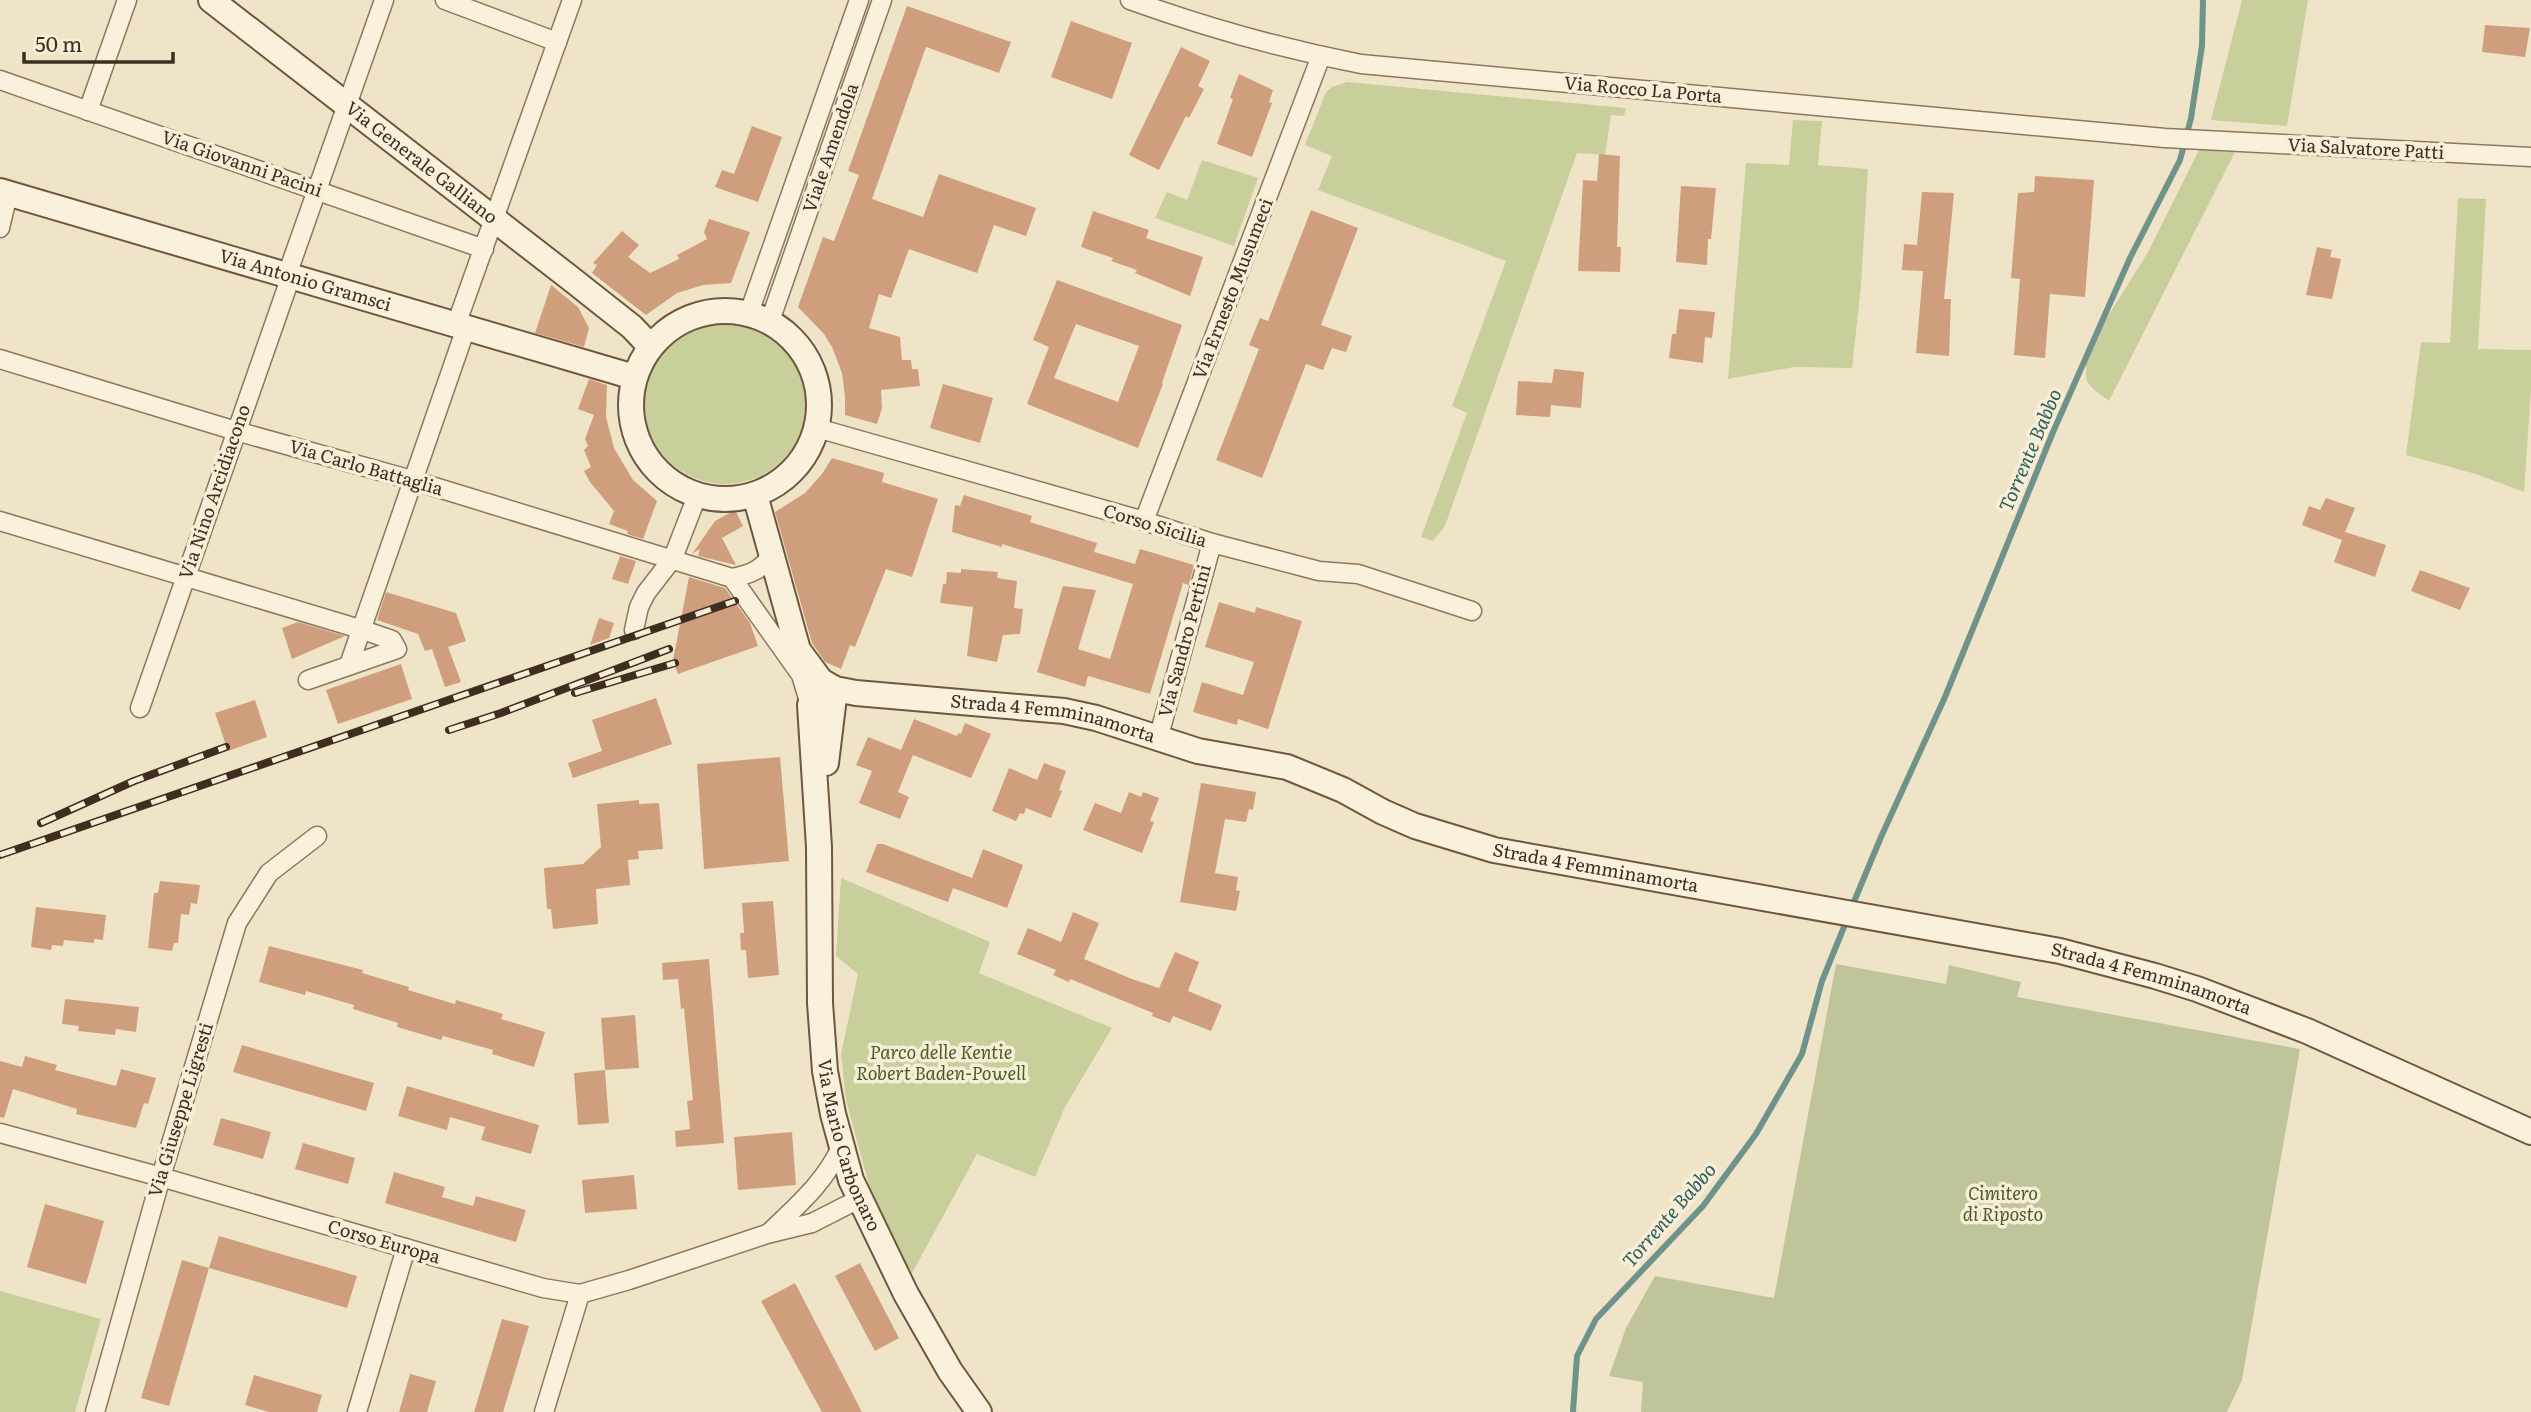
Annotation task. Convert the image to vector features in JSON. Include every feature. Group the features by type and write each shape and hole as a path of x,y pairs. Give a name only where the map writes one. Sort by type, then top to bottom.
{"street":[{"path":"88,111 127,0"},
{"name":"Via Generale Galliano","path":"211,0 632,327 650,346"},
{"name":"Via Nino Arcidiacono","path":"140,708 384,0"},
{"path":"445,0 557,42"},
{"path":"349,665 412,480 484,249 572,0"},
{"name":"Viale Amendola","path":"760,317 758,287 859,0"},
{"name":"Viale Amendola","path":"760,317 779,295 882,0"},
{"name":"Via Rocco La Porta","path":"1129,0 1321,56 1388,66 2202,141"},
{"name":"Via Ernesto Musumeci","path":"1144,521 1321,56"},
{"name":"Via Giovanni Pacini","path":"0,80 484,249"},
{"name":"Via Salvatore Patti","path":"2202,141 2531,157"},
{"path":"0,228 4,193"},
{"name":"Via Antonio Gramsci","path":"4,193 634,377"},
{"path":"693,507 655,470 641,450 632,426 630,402 634,377 650,346 670,327 695,315 722,309 760,317 795,340 812,366 828,431 758,506"},
{"name":"Via Carlo Battaglia","path":"0,359 236,431 673,558 732,578"},
{"name":"Corso Sicilia","path":"828,431 1212,543 1319,571 1358,574 1472,611"},
{"path":"693,507 715,500 735,500 758,506"},
{"path":"758,506 798,650 819,682 828,734 819,847"},
{"path":"634,630 639,607 646,593 673,558 693,507"},
{"path":"0,521 360,629 392,640 397,649 308,680"},
{"name":"Via Sandro Pertini","path":"1158,738 1212,543"},
{"path":"772,555 764,567 751,574 732,578 819,682"},
{"path":"819,682 810,705 819,847"},
{"name":"Strada 4 Femminamorta","path":"819,682 856,693 1064,711 1096,718 1199,751 1287,767 1334,785 1415,826 1494,850 2060,951 2197,989 2307,1031 2531,1132"},
{"name":"Via Giuseppe Ligresti","path":"95,1412 161,1177 237,923 269,873 317,836"},
{"name":"Via Mario Carbonaro","path":"819,847 820,1003 825,1071 841,1147 851,1180 906,1294 950,1371 979,1412"},
{"name":"Corso Europa","path":"0,1133 543,1288 580,1294 767,1234 812,1223 861,1198"},
{"path":"767,1234 811,1193 831,1169 841,1147"},
{"path":"357,1412 406,1248"},
{"path":"544,1412 580,1294"}],"green space":[{"path":"2242,0 2308,0 2287,126 2211,120"},
{"path":"1347,82 1626,108 1624,116 1611,115 1605,155 1577,153 1445,526 1433,541 1421,537 1467,413 1452,406 1506,261 1318,190 1332,156 1305,145 1326,92"},
{"path":"1793,120 1822,121 1818,165 1868,169 1861,286 1852,368 1794,367 1728,379 1746,163 1789,165"},
{"path":"2199,150 2235,152 2109,401 2086,380 2086,363 2096,335 2147,254"},
{"path":"1202,160 1258,178 1234,246 1155,218 1167,192 1187,200"},
{"path":"2458,198 2486,199 2478,349 2531,350 2524,492 2476,474 2406,455 2421,342 2450,343"},
{"path":"725,322 756,328 782,346 800,372 806,403 800,434 782,460 756,478 725,484 694,478 668,460 650,434 644,403 650,372 668,346 694,328"},
{"name":"Parco delle Kentie Robert Baden-Powell","path":"841,878 990,942 979,973 1112,1028 1065,1107 1035,1177 977,1154 911,1275 870,1189 846,1100 841,1054 858,974 836,956"},
{"name":"Cimitero di Riposto","path":"1836,964 1946,984 1949,965 2021,982 2017,997 2300,1049 2242,1380 2227,1412 1641,1412 1643,1382 1609,1376 1626,1328 1655,1276 1774,1298"},
{"path":"0,1291 101,1319 75,1412 0,1412"}],"building":[{"path":"907,6 1011,42 999,73 926,47 872,199 923,217 939,174 1036,208 1026,236 994,225 977,273 909,249 891,298 879,294 869,328 900,337 902,360 911,360 912,369 918,369 920,386 881,390 882,408 877,424 845,415 842,373 832,347 824,334 798,307 823,237 834,241 859,175 848,171"},
{"path":"1071,21 1132,43 1112,99 1051,77"},
{"path":"2485,25 2530,28 2525,57 2482,52"},
{"path":"1181,47 1210,61 1198,86 1204,89 1189,118 1186,116 1159,170 1129,155"},
{"path":"1239,74 1273,90 1269,102 1272,103 1252,157 1217,144"},
{"path":"752,126 782,137 758,202 715,187 722,170 734,174"},
{"path":"1599,154 1620,156 1617,247 1621,247 1620,272 1578,271 1583,180 1597,181"},
{"path":"2035,176 2094,180 2085,297 2050,294 2045,358 2014,355 2020,279 2011,278 2018,193 2034,192"},
{"path":"1681,186 1716,188 1707,265 1676,262"},
{"path":"1922,192 1954,193 1944,299 1951,299 1949,356 1916,353 1923,271 1902,270 1904,244 1917,245"},
{"path":"1311,210 1358,228 1321,325 1352,336 1346,352 1332,348 1323,370 1306,364 1262,478 1216,460 1259,349 1249,345 1260,318 1268,321"},
{"path":"1093,211 1149,230 1146,238 1203,257 1190,296 1135,273 1137,270 1111,261 1113,258 1081,247"},
{"path":"709,219 750,232 731,283 703,285 677,293 646,315 592,273 597,265 593,263 622,231 639,245 628,257 650,273 679,259 677,255 707,239 704,232"},
{"path":"2317,247 2332,250 2330,257 2341,259 2332,299 2306,295"},
{"path":"1057,280 1182,325 1138,448 1027,404 1049,347 1033,340","holes":["1076,324 1139,346 1118,402 1054,378"]},
{"path":"551,285 578,307 589,328 584,347 535,333"},
{"path":"1679,309 1715,312 1712,338 1705,337 1703,363 1669,358"},
{"path":"1554,369 1584,372 1581,408 1551,405 1550,417 1516,415 1518,381 1552,383"},
{"path":"589,379 607,385 606,417 614,448 633,480 657,501 643,539 609,524 614,511 584,471 591,467 584,450 588,446 585,439 594,415 578,409"},
{"path":"943,384 993,398 980,443 930,428"},
{"path":"832,458 884,473 882,482 938,499 912,577 886,569 855,647 850,645 841,669 825,662 812,643 775,512 805,493"},
{"path":"964,495 1032,516 1030,522 1097,543 1094,552 1135,564 1140,549 1194,565 1189,585 1183,583 1150,694 1088,676 1085,687 1037,672 1063,586 1096,590 1078,649 1110,659 1133,584 1002,544 1002,547 952,532 955,505 960,506"},
{"path":"2326,498 2355,508 2345,532 2386,545 2375,577 2334,562 2342,540 2302,525 2309,506 2320,510"},
{"path":"735,510 743,526 722,538 736,565 698,556 700,549 692,554 715,521"},
{"path":"620,556 636,561 628,584 612,579"},
{"path":"961,569 998,572 997,578 1017,581 1014,608 1023,609 1020,634 1003,635 997,662 967,656 973,607 940,603 947,572 961,573"},
{"path":"2420,570 2470,588 2460,610 2411,591"},
{"path":"689,577 725,588 750,623 758,646 678,674 673,660"},
{"path":"386,592 456,613 466,641 448,647 461,682 445,687 432,649 425,651 418,634 377,620"},
{"path":"1219,602 1255,613 1256,607 1302,621 1268,729 1238,719 1237,725 1193,712 1202,682 1243,695 1254,662 1205,647"},
{"path":"599,618 614,623 609,638 590,645"},
{"path":"298,622 345,636 292,659 282,628"},
{"path":"401,664 412,699 338,724 326,690"},
{"path":"656,698 672,744 573,778 568,763 602,751 592,720"},
{"path":"255,700 267,737 228,751 215,713"},
{"path":"914,719 957,736 958,733 961,734 965,723 991,734 971,778 913,755 898,792 909,797 900,819 859,803 872,771 856,765 868,737 901,750"},
{"path":"780,757 789,861 704,869 697,764"},
{"path":"1044,763 1066,771 1059,790 1062,791 1051,818 1026,808 1016,821 992,811 1009,768 1037,780"},
{"path":"1201,783 1256,792 1253,810 1249,809 1246,822 1225,819 1215,873 1238,877 1236,890 1240,891 1236,911 1180,902"},
{"path":"1129,792 1141,797 1143,792 1159,798 1150,821 1154,822 1142,853 1083,830 1095,803 1121,813"},
{"path":"639,800 639,804 659,803 663,849 638,851 639,859 628,860 630,885 596,889 598,924 553,929 551,909 547,909 544,868 583,864 601,847 597,804"},
{"path":"877,844 972,878 983,849 1023,865 1007,908 953,888 948,902 866,872"},
{"path":"160,881 200,885 197,904 191,903 189,915 181,914 178,943 174,943 172,951 148,948 154,893 158,893"},
{"path":"773,901 779,975 748,978 746,950 741,950 740,933 744,933 742,903"},
{"path":"36,907 106,915 103,940 94,939 94,943 64,940 63,946 52,945 51,950 31,947"},
{"path":"1073,912 1099,923 1084,959 1132,979 1159,988 1175,952 1199,962 1188,991 1222,1005 1211,1031 1173,1016 1170,1023 1152,1016 1153,1013 1070,979 1069,982 1053,975 1056,970 1017,954 1028,928 1061,942"},
{"path":"269,946 363,970 362,973 409,987 408,990 503,1014 501,1019 545,1032 534,1067 492,1054 493,1050 443,1036 441,1040 397,1027 398,1023 353,1009 354,1005 306,991 305,995 259,982"},
{"path":"709,959 724,1143 676,1147 675,1131 690,1129 687,1101 693,1100 684,1008 681,1009 678,979 663,980 662,963"},
{"path":"65,999 139,1007 136,1032 116,1029 115,1035 78,1031 79,1026 62,1024"},
{"path":"635,1015 639,1068 605,1070 601,1018"},
{"path":"242,1045 374,1083 366,1111 233,1072"},
{"path":"25,1056 57,1065 55,1070 116,1086 121,1069 156,1078 148,1104 144,1103 136,1128 76,1114 77,1109 13,1089 4,1118 0,1117 0,1061 22,1067"},
{"path":"605,1070 609,1123 578,1125 574,1073"},
{"path":"407,1086 539,1125 531,1154 481,1140 485,1127 450,1117 447,1130 398,1116"},
{"path":"221,1118 271,1132 263,1159 213,1145"},
{"path":"792,1132 796,1185 738,1190 734,1137"},
{"path":"303,1143 355,1158 348,1184 295,1169"},
{"path":"394,1172 445,1187 442,1197 473,1206 476,1196 526,1210 516,1242 385,1203"},
{"path":"634,1175 637,1209 585,1213 582,1180"},
{"path":"45,1204 104,1221 86,1284 27,1267"},
{"path":"219,1236 357,1276 347,1308 209,1268"},
{"path":"182,1260 209,1268 169,1406 141,1398"},
{"path":"860,1263 899,1338 875,1351 835,1276"},
{"path":"795,1283 862,1412 822,1412 761,1301"},
{"path":"502,1319 529,1326 503,1412 474,1412"},
{"path":"410,1374 436,1381 427,1412 399,1412"},
{"path":"254,1375 322,1395 317,1412 269,1412 245,1405"}],"waterway":[{"name":"Torrente Babbo","path":"1853,904 1945,697 2053,432 2130,258 2180,160 2191,118 2202,46 2203,0"},
{"name":"Torrente Babbo","path":"1573,1412 1577,1356 1596,1319 1703,1206 1756,1134 1802,1054 1822,981 1846,922"}],"railway":[{"path":"0,855 735,601"},
{"path":"449,730 669,649"},
{"path":"575,693 675,663"},
{"path":"41,823 134,781 226,747"}]}
